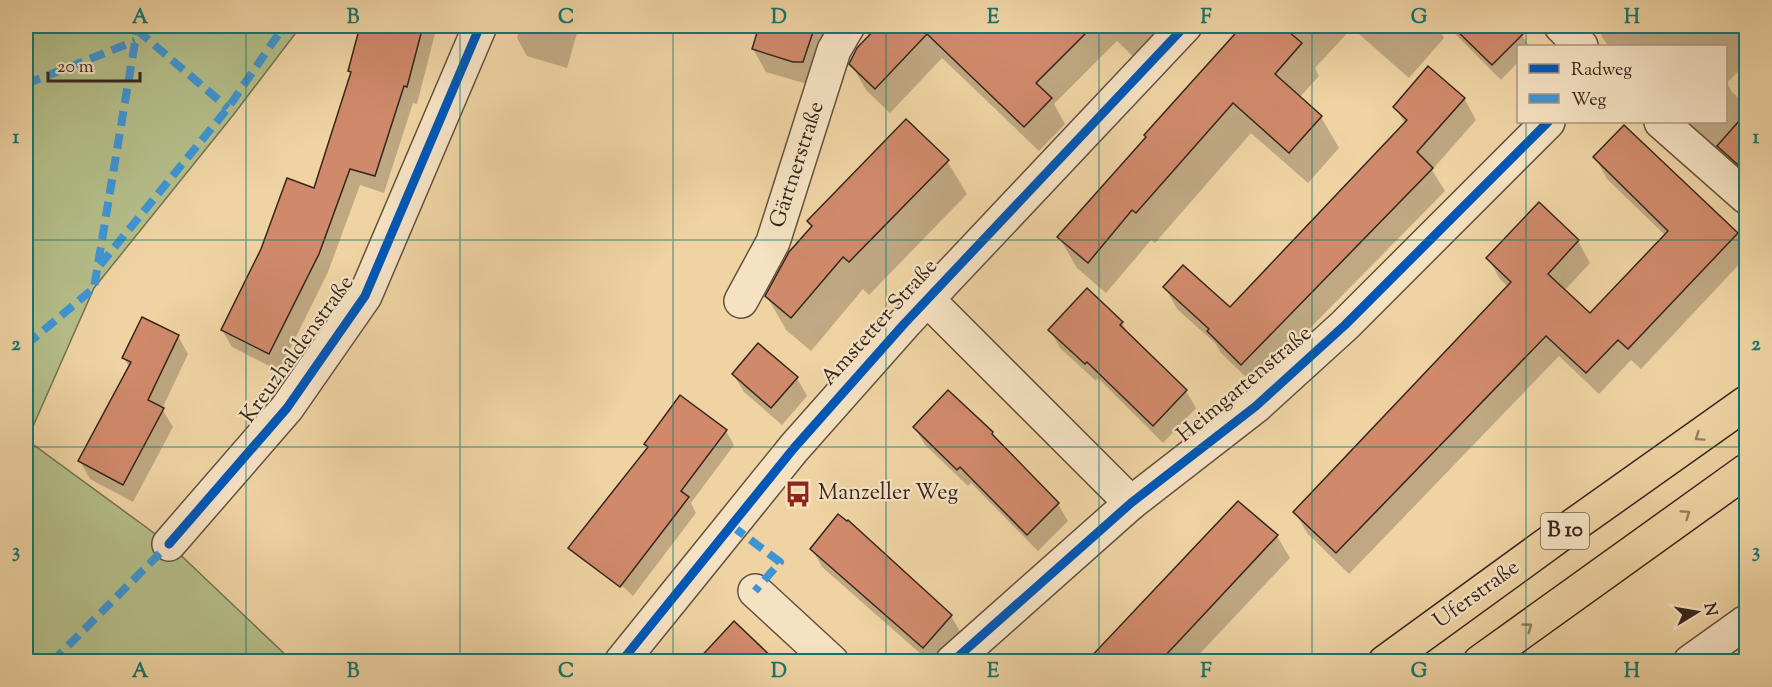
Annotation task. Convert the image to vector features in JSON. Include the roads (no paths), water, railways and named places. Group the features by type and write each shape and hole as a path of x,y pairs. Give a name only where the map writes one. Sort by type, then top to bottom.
{"highway":[{"name":"Uferstraße","path":"1385,662 1746,404"},
{"name":"B 10","path":"1480,662 1746,471"}],"street":[{"name":"Kreuzhaldenstraße","path":"169,543 287,408 365,296 480,26"},
{"name":"Gärtnerstraße","path":"741,301 773,242 834,50 848,26"},
{"name":"Amstetter Straße","path":"621,662 794,448 926,298 1185,26"},
{"name":"Heimgartenstraße","path":"952,662 1131,503 1256,406 1345,325 1547,123"},
{"path":"1662,123 1746,197"},
{"path":"926,298 1131,503"},
{"path":"755,591 832,662"},
{"path":"1690,662 1746,622"}],"place":[{"name":"Manzeller Weg","path":"798,494"}]}
